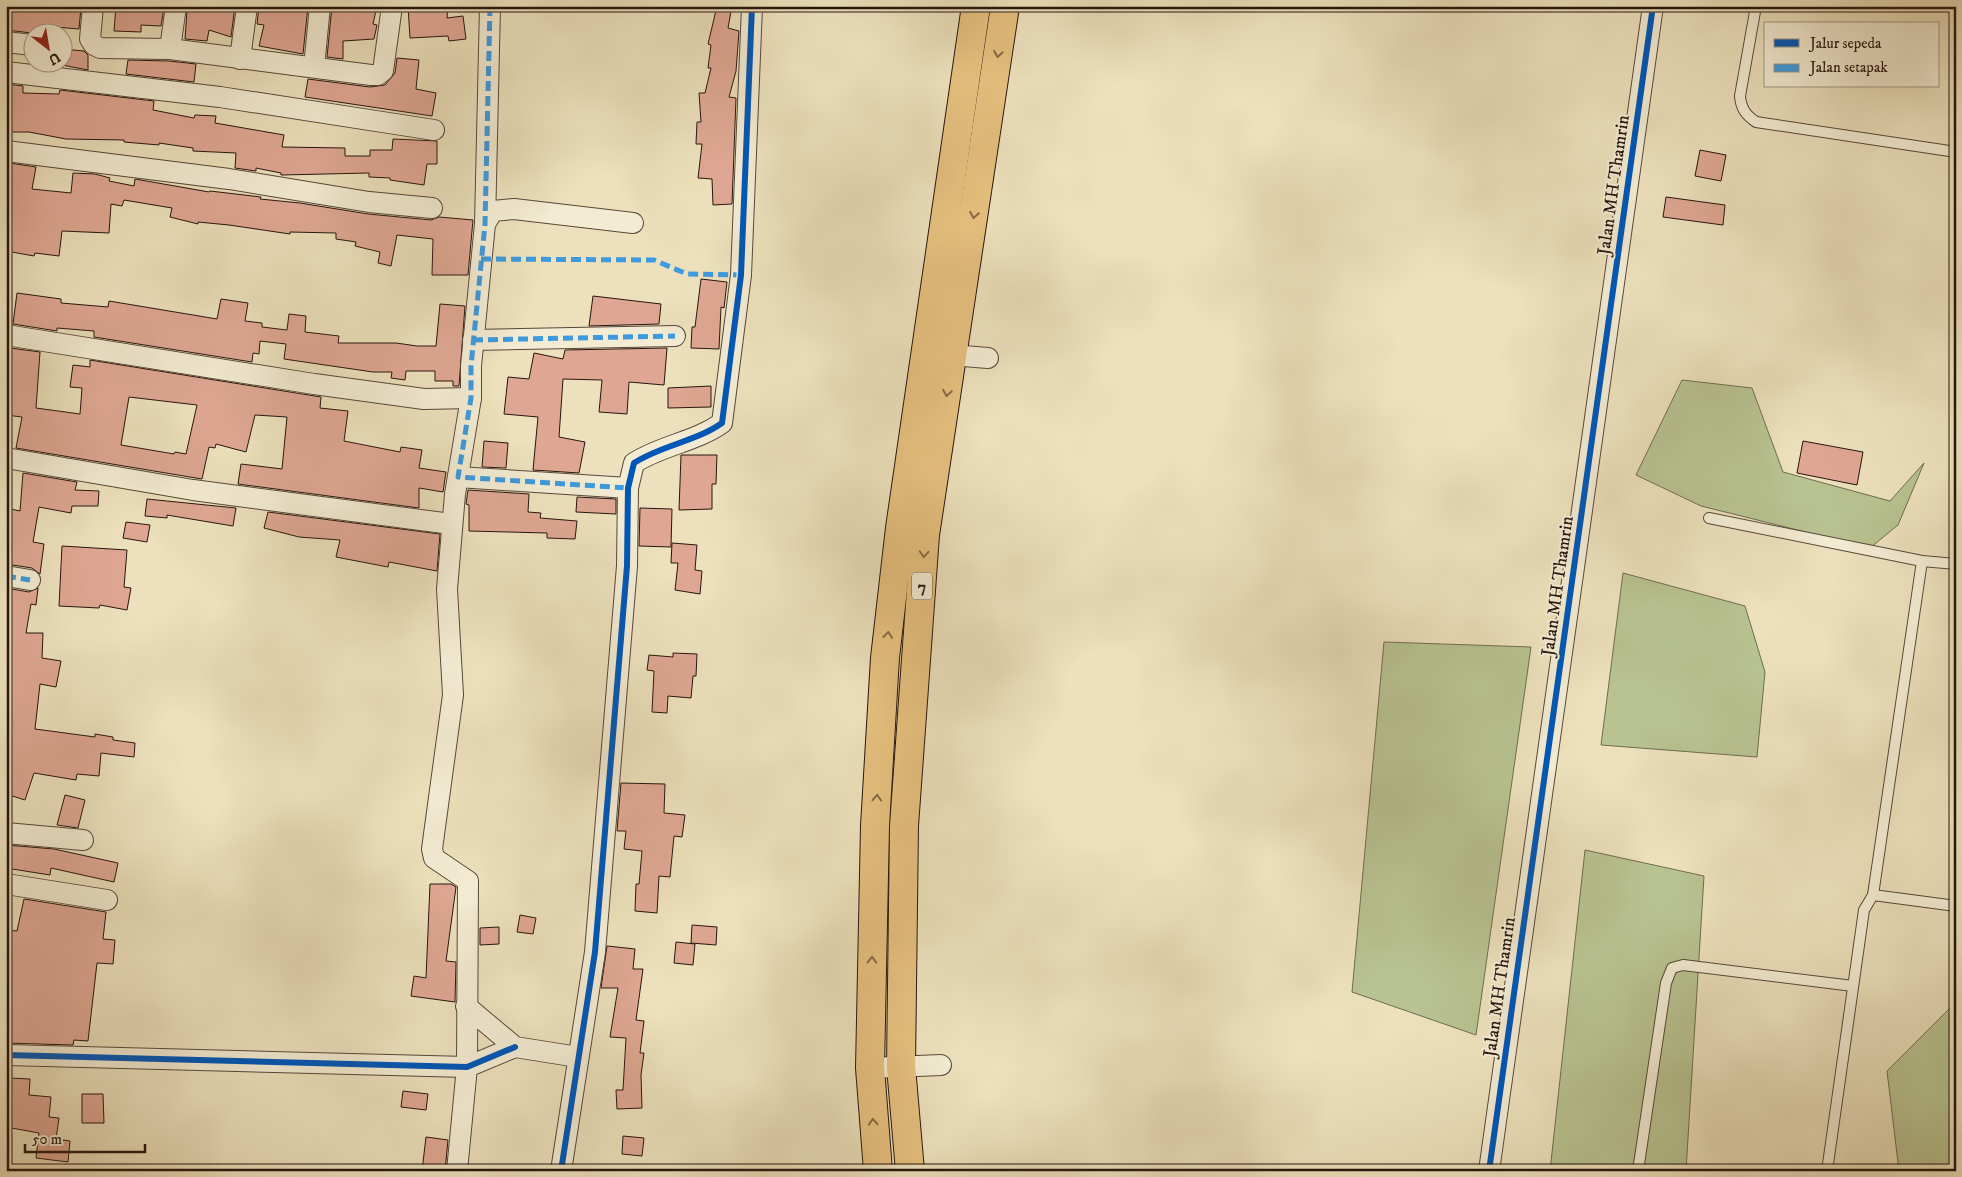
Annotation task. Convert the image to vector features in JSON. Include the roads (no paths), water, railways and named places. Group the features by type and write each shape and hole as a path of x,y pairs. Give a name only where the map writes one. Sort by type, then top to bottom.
{"highway":[{"name":"7","path":"878,1171 870,1068 875,826 885,658 900,528 976,6"},
{"name":"7","path":"910,1171 901,1066 904,826 925,536 1005,6"}],"street":[{"path":"170,49 176,6"},
{"path":"240,59 247,6"},
{"path":"314,67 320,6"},
{"path":"89,7 90,39 94,45 100,48 170,49 378,75 382,70 392,6"},
{"path":"457,1171 467,1067 468,881 434,858 432,849 453,695 447,589 451,524 471,398 473,340 485,224 490,6"},
{"path":"561,1171 596,942 627,566 628,488 634,463 648,454 670,445 692,440 722,423 741,275 752,6"},
{"name":"Jalan MH Thamrin","path":"1489,1171 1653,6"},
{"path":"6,42 22,44"},
{"path":"6,72 220,97 434,130"},
{"path":"6,151 229,178 370,202 432,208"},
{"path":"485,224 493,211 509,209 633,223"},
{"path":"6,335 314,384 424,399 471,398"},
{"path":"473,340 675,336"},
{"path":"925,353 988,358"},
{"path":"6,458 194,490 451,524"},
{"path":"458,477 628,488"},
{"path":"6,576 30,580"},
{"path":"6,833 82,840"},
{"path":"6,884 108,900"},
{"path":"466,1006 515,1047 578,1057"},
{"path":"6,1055 467,1067 515,1047"},
{"path":"870,1068 941,1065"}],"lane":[{"path":"1756,6 1740,96 1741,106 1746,115 1756,122 1956,152"},
{"path":"1709,518 1922,561 1956,564"},
{"path":"1827,1171 1864,910 1873,895 1922,561"},
{"path":"1873,895 1956,906"},
{"path":"1638,1171 1666,983 1672,968 1683,965 1853,986"}]}
